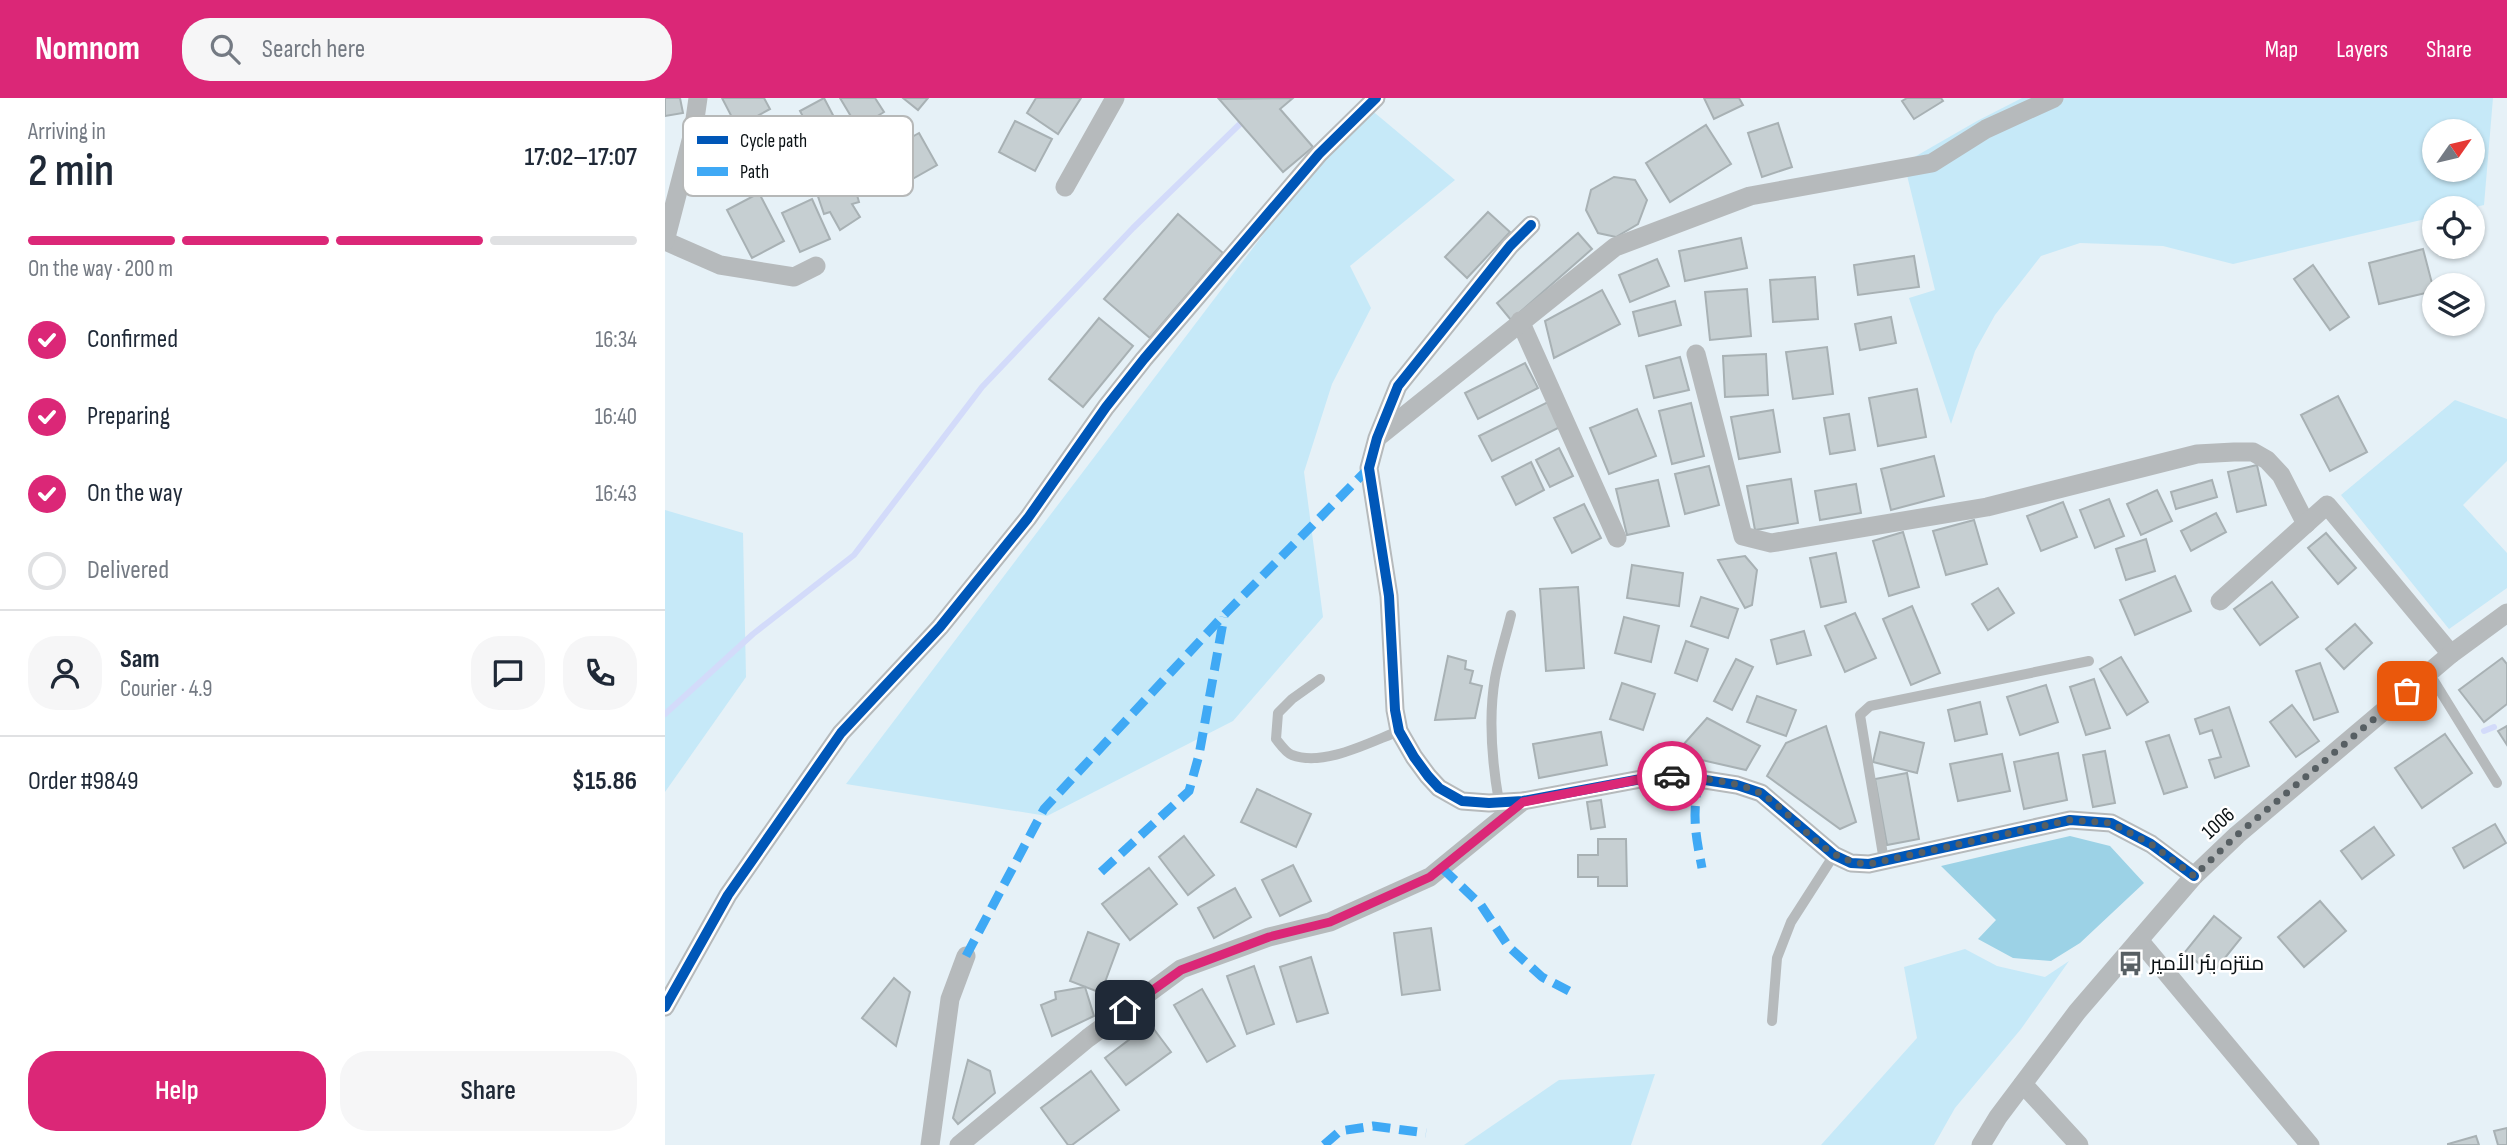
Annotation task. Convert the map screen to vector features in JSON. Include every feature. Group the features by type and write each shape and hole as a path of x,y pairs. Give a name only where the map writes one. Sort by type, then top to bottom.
{"street":[{"path":"696,116 698,98"},
{"path":"1065,187 1115,98"},
{"path":"665,1007 728,895 841,733 948,617 1028,518 1106,407 1144,359 1319,154 1376,98"},
{"path":"1377,438 1615,247 1750,196 1932,163 1986,129 2054,98"},
{"path":"683,172 665,241 720,265 794,277 816,266"},
{"path":"1531,225 1510,246 1398,386 1377,438 1369,468 1389,596 1395,710 1399,731 1414,757 1439,788 1462,801 1523,802 1657,776 1680,776 1737,785 1761,793 1834,855 1851,863 1869,864 2070,820 2111,823 2151,844 2194,876"},
{"path":"1520,321 1617,538"},
{"path":"1696,354 1743,536 1771,543 1987,507 2197,454 2234,452 2253,452 2267,460 2281,475 2306,524"},
{"path":"2220,601 2327,505 2452,654"},
{"name":"1006","path":"1981,1145 1998,1117 2077,1012 2194,876 2237,835 2428,673 2507,612"},
{"path":"959,1145 1088,1038 1181,970 1269,937 1330,922 1430,877 1523,802"},
{"path":"2139,940 2310,1145"},
{"path":"930,1145 950,999 966,956"},
{"path":"2023,1084 2079,1145"}],"lane":[{"path":"1499,802 1492,760 1492,711 1495,678 1511,615"},
{"path":"1884,861 1860,715 1870,706 2089,661"},
{"path":"2428,673 2497,783"},
{"path":"1320,679 1278,713 1276,739 1290,755 1314,758 1340,754 1399,731"},
{"path":"1772,1021 1777,958 1791,922 1834,855"}],"shaded area":[{"path":"2022,98 2493,98 2485,196 2422,196 2422,220 2233,264 2163,246 2080,243 2041,256 1995,315 1975,351 1951,424 1909,298 1935,290 1904,163"},
{"path":"1363,103 1455,180 1350,266 1371,308 1332,384 1304,472 1323,617 1233,721 1047,816 846,784"},
{"path":"2455,400 2507,419 2507,461 2463,505 2507,553 2507,588 2449,629 2341,495"},
{"path":"665,510 743,533 746,677 665,792"},
{"path":"2070,836 2110,846 2144,883 2080,943 2051,961 2013,958 1978,939 1996,920 1941,866"},
{"path":"1965,949 1997,966 2045,977 2069,961 2021,1029 1955,1108 1934,1145 1821,1145 1917,1038 1904,967"},
{"path":"1655,1074 1631,1145 1464,1145 1559,1080"}],"building":[{"path":"665,98 680,98 683,113 665,116"},
{"path":"722,98 764,98 770,109 757,116 731,116"},
{"path":"824,98 833,116 803,116 800,111"},
{"path":"840,98 875,98 884,112 878,116 851,116"},
{"path":"903,98 928,98 918,110"},
{"path":"1036,98 1081,98 1058,134 1027,113"},
{"path":"1293,98 1280,109 1313,147 1283,172 1219,99"},
{"path":"1704,98 1739,98 1743,105 1714,119"},
{"path":"1907,98 1941,98 1943,101 1914,119 1902,101"},
{"path":"1015,121 1052,139 1035,171 999,152"},
{"path":"1778,123 1792,167 1762,177 1748,133"},
{"path":"1706,125 1731,164 1670,202 1646,163"},
{"path":"919,133 937,165 913,179 913,136"},
{"path":"1614,177 1635,180 1647,200 1638,224 1616,237 1598,233 1586,210 1591,190"},
{"path":"753,196 761,196 784,241 752,258 727,210"},
{"path":"818,196 857,196 859,202 852,204 860,217 840,230 830,212 824,214"},
{"path":"812,199 830,239 800,252 782,213"},
{"path":"1488,212 1510,232 1467,278 1445,257"},
{"path":"1178,214 1223,253 1150,338 1104,299"},
{"path":"1578,233 1592,249 1511,320 1497,303"},
{"path":"1741,238 1747,268 1685,281 1679,251"},
{"path":"2422,249 2422,259 2426,259 2429,273 2422,273 2422,294 2379,304 2369,263"},
{"path":"1914,256 1919,287 1858,295 1854,265"},
{"path":"1657,259 1669,286 1630,302 1619,275"},
{"path":"2313,265 2349,317 2330,330 2294,279"},
{"path":"1815,277 1818,319 1773,322 1770,280"},
{"path":"1747,289 1751,336 1710,340 1705,292"},
{"path":"1602,290 1620,324 1554,358 1545,321"},
{"path":"1675,301 1681,325 1639,336 1633,312"},
{"path":"1891,317 1896,343 1860,350 1855,324"},
{"path":"1099,318 1133,346 1083,407 1049,379"},
{"path":"1827,347 1833,394 1793,399 1786,352"},
{"path":"1766,354 1768,395 1725,397 1723,356"},
{"path":"1680,357 1689,390 1654,398 1646,366"},
{"path":"1525,363 1538,388 1478,419 1465,393"},
{"path":"1917,389 1926,437 1878,446 1869,398"},
{"path":"2338,396 2367,452 2330,471 2301,415"},
{"path":"1548,402 1560,427 1492,461 1479,436"},
{"path":"1691,403 1704,456 1672,464 1659,411"},
{"path":"1637,409 1656,456 1609,474 1590,428"},
{"path":"1773,410 1780,452 1739,459 1731,417"},
{"path":"1849,414 1855,450 1830,454 1824,418"},
{"path":"1559,448 1573,476 1550,487 1536,460"},
{"path":"1934,456 1944,496 1891,510 1881,469"},
{"path":"1531,462 1544,490 1516,505 1502,477"},
{"path":"2257,465 2266,505 2237,512 2228,472"},
{"path":"1709,466 1719,505 1685,514 1675,474"},
{"path":"1791,479 1798,523 1755,530 1747,486"},
{"path":"1658,480 1669,526 1627,535 1616,489"},
{"path":"2212,480 2217,497 2176,509 2171,492"},
{"path":"1856,484 1861,513 1820,520 1815,491"},
{"path":"2157,490 2172,521 2141,535 2127,504"},
{"path":"2109,499 2124,536 2095,548 2080,510"},
{"path":"2063,502 2077,537 2041,551 2027,516"},
{"path":"1584,504 1601,538 1572,553 1554,518"},
{"path":"2216,513 2226,532 2191,551 2181,531"},
{"path":"1974,520 1987,564 1946,575 1933,531"},
{"path":"1903,532 1919,587 1889,596 1873,541"},
{"path":"2326,533 2356,568 2338,584 2308,548"},
{"path":"2146,539 2155,571 2126,580 2116,549"},
{"path":"1836,553 1846,602 1821,607 1810,558"},
{"path":"1745,556 1757,570 1752,605 1745,608 1718,560"},
{"path":"1632,565 1683,573 1679,606 1627,598"},
{"path":"2175,576 2191,611 2135,635 2120,600"},
{"path":"2272,582 2298,617 2260,645 2234,609"},
{"path":"1578,587 1584,668 1546,671 1540,589"},
{"path":"1998,588 2014,613 1988,630 1972,604"},
{"path":"1701,597 1738,609 1728,638 1691,626"},
{"path":"1912,606 1940,673 1911,685 1883,619"},
{"path":"1855,613 1876,658 1845,672 1825,626"},
{"path":"1624,617 1659,626 1651,662 1615,653"},
{"path":"2355,624 2372,643 2344,669 2326,649"},
{"path":"1804,631 1811,655 1777,664 1771,640"},
{"path":"1686,641 1708,649 1697,681 1675,673"},
{"path":"1448,656 1466,661 1465,669 1473,671 1470,683 1482,686 1475,718 1435,720"},
{"path":"2121,657 2148,702 2127,715 2100,669"},
{"path":"2502,658 2507,664 2507,704 2484,722 2459,690"},
{"path":"1736,659 1753,667 1732,710 1714,701"},
{"path":"2320,663 2338,712 2314,720 2296,671"},
{"path":"2094,679 2110,728 2086,735 2070,687"},
{"path":"1622,683 1655,694 1643,730 1610,719"},
{"path":"2046,685 2058,722 2020,735 2007,697"},
{"path":"1757,696 1796,710 1786,736 1747,722"},
{"path":"1980,702 1987,734 1955,741 1948,710"},
{"path":"2292,705 2319,741 2296,757 2270,722"},
{"path":"2229,707 2249,766 2215,778 2209,760 2221,757 2212,730 2200,734 2195,719"},
{"path":"1707,718 1760,746 1746,770 1675,754"},
{"path":"1826,726 1856,822 1840,829 1767,776 1786,743"},
{"path":"2507,726 2507,745 2498,731"},
{"path":"1601,732 1607,765 1539,778 1533,744"},
{"path":"1880,732 1924,743 1917,773 1873,762"},
{"path":"2445,734 2472,773 2422,808 2395,768"},
{"path":"2169,735 2187,787 2164,794 2146,742"},
{"path":"2105,751 2115,803 2093,807 2083,755"},
{"path":"2058,753 2067,800 2024,809 2014,762"},
{"path":"2002,754 2010,791 1958,801 1950,764"},
{"path":"1907,773 1919,839 1887,845 1875,779"},
{"path":"1257,789 1311,814 1296,847 1241,822"},
{"path":"1601,800 1605,827 1591,829 1587,802"},
{"path":"2495,824 2506,843 2464,868 2453,848"},
{"path":"2374,827 2394,855 2362,879 2341,851"},
{"path":"1184,836 1214,875 1188,895 1159,857"},
{"path":"1598,839 1626,839 1627,886 1598,886 1598,877 1578,877 1578,855 1598,855"},
{"path":"1293,865 1311,901 1280,916 1262,880"},
{"path":"1149,868 1177,904 1130,940 1102,904"},
{"path":"1235,888 1251,917 1214,938 1198,908"},
{"path":"2320,901 2346,931 2304,967 2278,937"},
{"path":"2214,916 2241,938 2212,974 2185,952"},
{"path":"1431,928 1440,990 1402,995 1394,933"},
{"path":"1088,932 1119,944 1101,993 1070,981"},
{"path":"1311,957 1328,1013 1297,1022 1280,967"},
{"path":"1254,966 1274,1024 1247,1034 1227,976"},
{"path":"894,978 910,992 896,1046 862,1018"},
{"path":"1085,987 1094,1016 1052,1036 1041,1005 1056,999 1055,992"},
{"path":"1202,989 1235,1046 1207,1062 1174,1005"},
{"path":"1150,1024 1171,1052 1126,1085 1105,1058"},
{"path":"968,1060 990,1071 995,1093 958,1124 953,1118"},
{"path":"1091,1071 1119,1110 1072,1145 1068,1145 1041,1108"},
{"path":"2507,1128 2507,1145 2498,1145 2494,1131"},
{"path":"2476,1136 2479,1145 2448,1145 2448,1144"}],"waterway":[{"path":"665,714 753,634 854,555 982,387 1133,228 1245,119"},
{"path":"2484,731 2494,727"}],"marked path":[{"path":"966,956 1044,809 1224,615 1369,468"},
{"path":"1101,872 1189,791 1199,755 1224,617"},
{"path":"1699,779 1695,824 1702,868"},
{"path":"1442,868 1481,905 1509,947 1542,977 1569,991"},
{"path":"1324,1145 1340,1131 1373,1126 1426,1133"}],"cycle path":[{"path":"665,1007 728,895 841,733 940,627 1028,518 1106,407 1144,359 1319,154 1376,98"},
{"path":"1531,225 1510,246 1398,386 1377,438 1369,468 1389,596 1395,710 1399,731 1414,757 1439,788 1462,801 1489,803 1523,801 1657,776 1737,785 1761,793 1834,855 1851,863 1869,864 2070,820 2111,823 2151,844 2194,876"}],"way so far":[{"path":"1672,776 1737,785 1761,793 1834,855 1851,863 1869,864 2070,820 2111,823 2151,844 2194,876 2237,835 2407,691"}],"place":[{"name":"منتزه بئر الأمير","path":"2130,963"}],"route":[{"path":"1125,1010 1181,970 1269,937 1330,922 1430,877 1523,802 1657,776 1672,776"}]}
